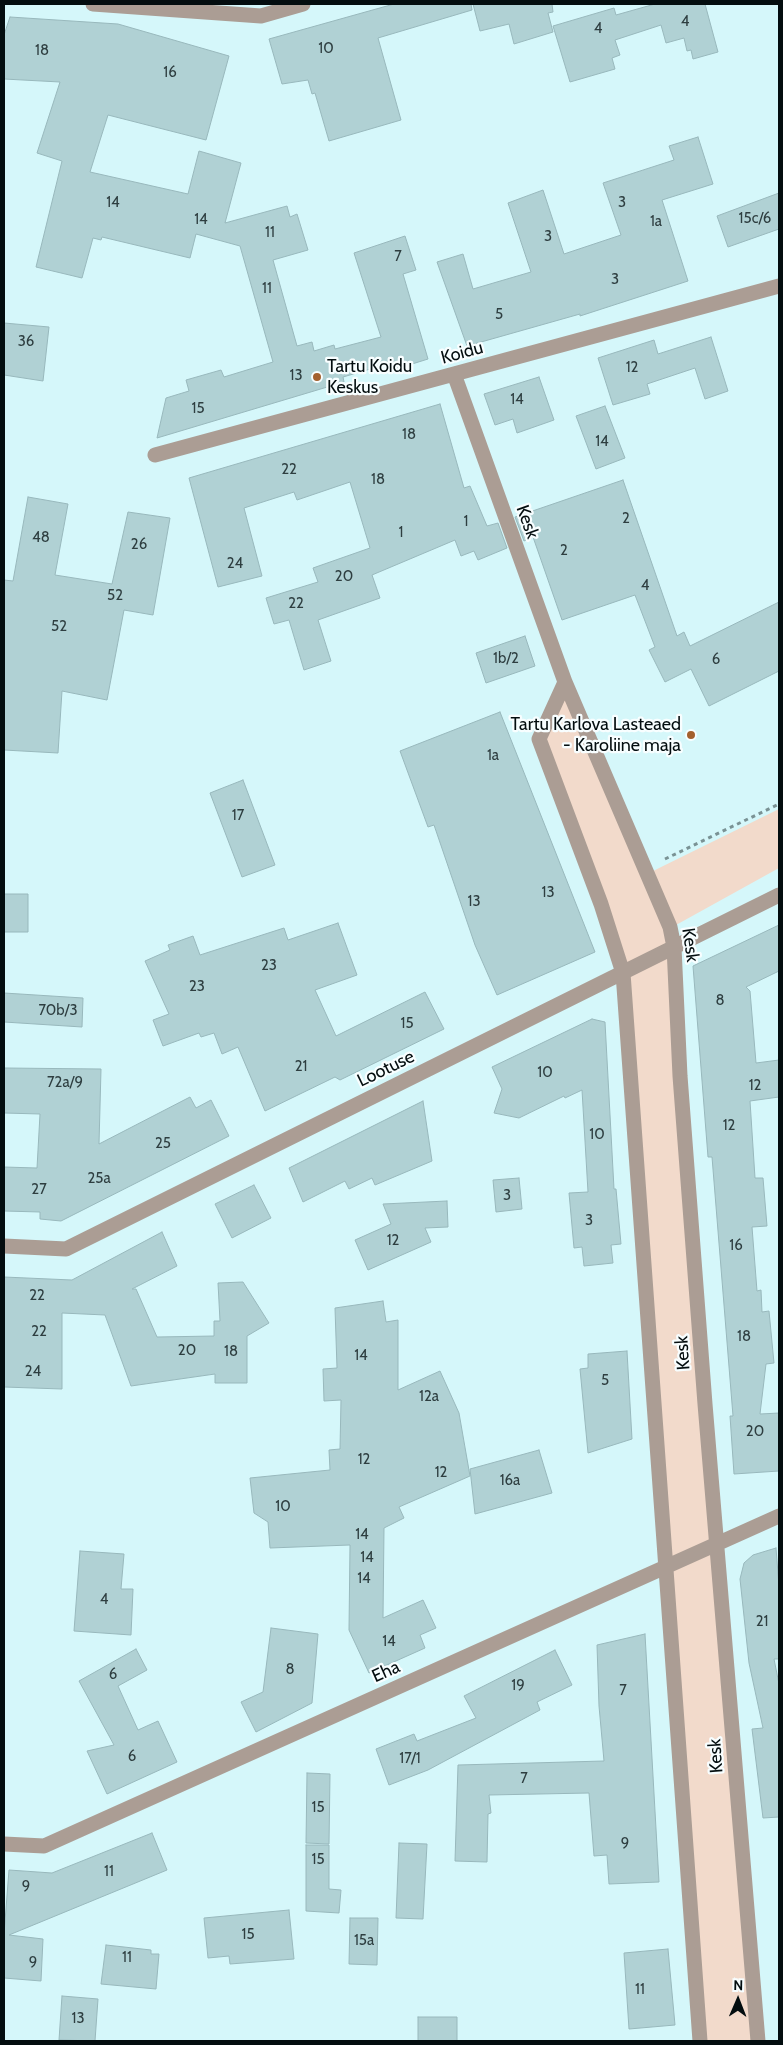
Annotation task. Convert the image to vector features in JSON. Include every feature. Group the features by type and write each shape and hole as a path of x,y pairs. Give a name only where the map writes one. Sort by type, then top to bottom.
{"street":[{"path":"93,4 261,16 302,4"},
{"name":"Koidu","path":"155,455 779,286"},
{"name":"Kesk","path":"454,374 565,682 670,927 674,947 680,1076 758,2041"},
{"name":"Kesk","path":"565,682 539,739 601,904 623,972 700,2041"},
{"name":"Lootuse","path":"4,1246 66,1249 779,896"},
{"name":"Eha","path":"4,1844 44,1846 52,1843 779,1516"}],"shaded area":[{"path":"565,682 651,872 779,809 779,868 676,925 758,2041 700,2041 623,973 539,739"}],"building":[{"path":"394,4 471,4 472,10 378,38 401,120 329,141 315,93 312,94 308,80 282,84 269,39"},
{"path":"473,4 552,4 553,12 548,13 553,32 514,44 509,24 480,31"},
{"path":"655,4 705,4 718,52 693,59 691,50 687,51 684,38 666,43 661,25 615,40 620,55 612,58 615,69 570,82 553,26 614,8 616,15"},
{"path":"10,17 118,24 229,56 206,140 108,115 90,172 188,194 199,151 241,163 225,223 287,206 290,217 297,214 308,250 273,260 297,346 312,342 314,351 334,345 335,349 381,337 354,253 405,236 416,270 403,274 428,359 393,370 391,363 343,377 344,382 157,438 166,398 189,391 186,380 221,370 224,377 273,362 240,246 196,234 190,258 102,237 101,240 93,238 82,278 36,267 62,161 37,153 60,82 4,79 4,35"},
{"path":"698,137 713,184 662,200 688,281 580,316 580,314 467,346 437,262 463,254 473,289 531,272 508,203 543,190 564,254 621,235 603,183 674,160 669,146"},
{"path":"779,193 779,229 728,247 717,216"},
{"path":"4,323 49,327 43,381 4,375"},
{"path":"711,337 728,391 705,399 695,368 647,384 650,394 613,405 598,358 654,340 658,354"},
{"path":"539,377 554,420 517,433 513,419 495,425 484,394"},
{"path":"440,404 464,488 470,486 487,526 498,523 507,548 478,560 474,551 461,556 455,540 372,575 380,598 318,620 331,661 304,670 289,620 274,624 266,598 318,582 313,568 370,548 350,482 297,500 294,492 244,508 262,576 218,587 189,478"},
{"path":"605,406 625,458 596,469 576,416"},
{"path":"623,480 677,636 684,632 690,646 779,602 779,671 709,706 691,669 665,682 649,650 655,647 635,595 562,620 533,537 524,541 515,517"},
{"path":"28,497 68,504 55,575 112,584 128,512 170,518 153,615 124,610 107,700 62,691 58,753 4,750 4,580 13,581"},
{"path":"525,636 535,666 486,683 476,653"},
{"path":"500,712 595,952 497,995 475,945 434,825 428,827 400,751"},
{"path":"243,780 275,865 242,877 210,793"},
{"path":"4,894 28,894 28,932 4,932"},
{"path":"338,923 357,975 315,990 336,1036 425,992 444,1029 340,1080 335,1077 265,1111 238,1047 222,1054 214,1033 201,1037 199,1033 163,1046 153,1020 169,1014 145,961 170,950 168,945 193,936 200,955 284,928 288,940"},
{"path":"779,925 779,971 746,987 750,991 756,1063 779,1060 779,1097 750,1101 755,1178 763,1178 767,1226 752,1227 757,1291 761,1290 762,1312 769,1311 774,1363 766,1364 760,1414 779,1413 779,1471 734,1474 730,1416 733,1416 712,1157 708,1157 693,966"},
{"path":"4,993 83,998 82,1027 4,1022"},
{"path":"592,1019 605,1022 614,1189 616,1189 621,1244 611,1245 613,1263 584,1266 582,1247 574,1248 569,1193 588,1192 582,1090 565,1098 564,1096 519,1118 494,1113 502,1089 492,1067"},
{"path":"4,1068 101,1069 99,1144 190,1097 196,1108 211,1100 229,1136 61,1221 40,1219 40,1212 4,1211 4,1167 37,1168 40,1114 4,1113"},
{"path":"423,1101 432,1161 375,1185 372,1178 349,1189 345,1181 303,1202 289,1168"},
{"path":"519,1178 522,1209 496,1212 493,1180"},
{"path":"254,1185 271,1218 232,1238 215,1204"},
{"path":"447,1201 448,1227 425,1228 431,1242 368,1270 355,1240 391,1224 383,1204"},
{"path":"162,1232 177,1266 132,1289 136,1289 157,1337 214,1336 214,1321 220,1321 218,1283 243,1282 269,1323 247,1336 247,1383 215,1383 215,1374 131,1386 105,1315 62,1313 62,1389 4,1387 4,1277 72,1280"},
{"path":"383,1301 386,1322 398,1320 398,1390 440,1371 459,1413 470,1476 399,1507 404,1518 384,1528 383,1618 423,1600 436,1628 420,1635 425,1648 369,1673 349,1630 350,1545 270,1548 268,1522 254,1513 250,1478 330,1470 329,1450 340,1449 341,1400 324,1401 323,1369 337,1368 335,1308"},
{"path":"627,1351 632,1439 588,1453 580,1369 588,1368 588,1354"},
{"path":"539,1450 552,1493 475,1514 470,1469"},
{"path":"776,1548 779,1586 779,1659 774,1659 779,1684 779,1817 763,1818 752,1729 763,1728 749,1663 740,1579 744,1563 753,1555"},
{"path":"80,1551 124,1554 121,1589 133,1589 131,1635 74,1631"},
{"path":"271,1628 318,1634 312,1703 256,1732 241,1702 263,1692"},
{"path":"645,1634 659,1882 609,1884 607,1855 594,1856 589,1793 489,1795 491,1813 488,1814 487,1862 455,1861 458,1765 604,1761 599,1706 597,1645"},
{"path":"136,1649 147,1670 118,1686 138,1730 158,1721 177,1762 107,1794 87,1751 114,1745 79,1681"},
{"path":"555,1650 572,1685 537,1702 540,1710 428,1770 389,1785 376,1749 414,1734 417,1741 476,1718 464,1696"},
{"path":"307,1773 330,1774 329,1844 306,1843"},
{"path":"152,1833 167,1870 9,1935 43,1939 41,1981 4,1978 4,1934 9,1870 52,1873"},
{"path":"399,1843 427,1844 423,1919 396,1918"},
{"path":"306,1845 329,1845 329,1889 341,1890 339,1913 306,1911"},
{"path":"289,1910 294,1959 230,1964 229,1956 208,1958 204,1918"},
{"path":"350,1918 378,1918 377,1965 349,1964"},
{"path":"106,1945 151,1950 151,1954 159,1954 156,1989 101,1984"},
{"path":"668,1949 675,2025 629,2029 624,1953"},
{"path":"62,1996 98,1999 95,2041 59,2040"},
{"path":"418,2017 457,2017 457,2041 418,2041"}],"place":[{"name":"Tartu Koidu Keskus","path":"317,377"},
{"name":"Tartu Karlova Lasteaed - Karoliine maja","path":"691,735"}]}
